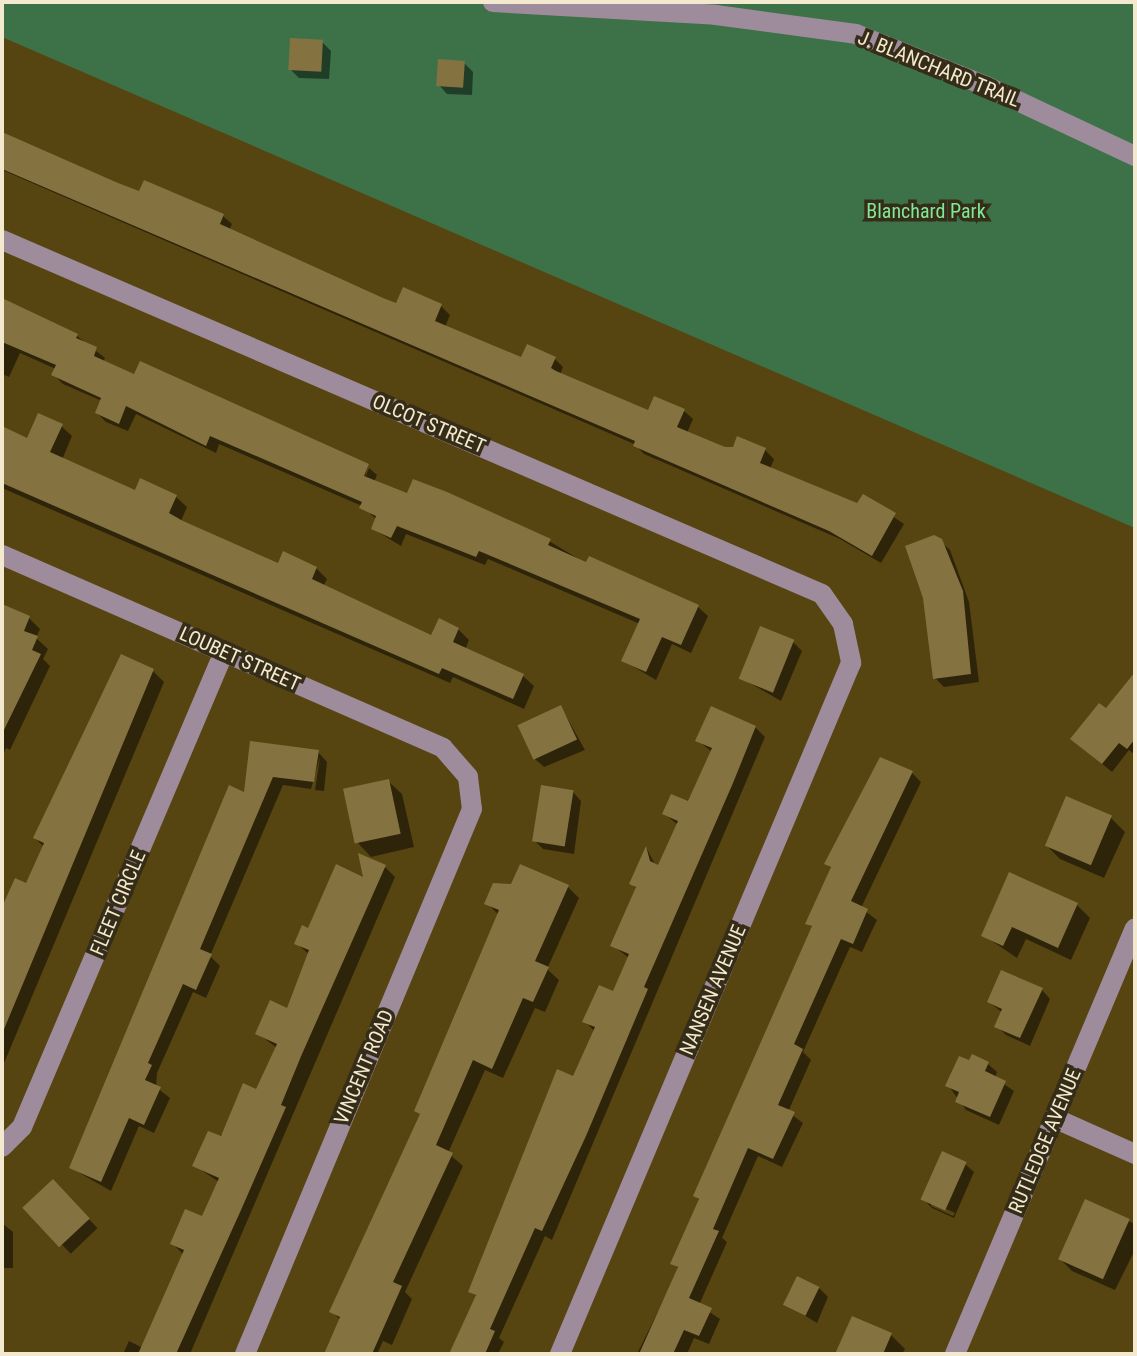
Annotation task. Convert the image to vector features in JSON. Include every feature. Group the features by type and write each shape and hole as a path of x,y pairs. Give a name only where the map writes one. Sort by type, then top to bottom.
{"street":[{"name":"J. BLANCHARD TRAIL","path":"493,2 716,15 856,34 986,86 1135,156"},
{"name":"OLCOT STREET","path":"2,240 822,594 843,624"},
{"name":"LOUBET STREET","path":"2,555 443,748 468,777"},
{"name":"NANSEN AVENUE","path":"560,1354 851,663 843,624"},
{"name":"FLEET CIRCLE","path":"2,1147 22,1127 224,652"},
{"name":"VINCENT ROAD","path":"245,1354 472,809 468,777"},
{"name":"RUTLEDGE AVENUE","path":"955,1354 1135,928"},
{"path":"1054,1118 1135,1154"}],"green space":[{"name":"Blanchard Park","path":"2,2 1135,2 1135,528 2,37"}],"building":[{"path":"290,38 323,40 321,72 288,70"},
{"path":"438,59 465,61 463,88 436,86"},
{"path":"2,132 139,191 144,180 224,214 220,224 383,298 396,303 403,287 442,304 435,321 521,357 527,344 556,357 551,368 556,371 648,410 654,396 685,409 677,427 725,447 733,447 737,436 766,448 760,463 857,503 863,494 896,513 872,556 829,531 633,446 635,441 2,169"},
{"path":"2,298 78,334 76,338 97,347 94,356 134,374 140,361 369,464 364,476 407,493 413,479 447,492 551,539 548,545 586,562 589,556 699,605 681,645 662,637 646,672 621,661 640,619 479,551 476,557 397,526 391,538 371,529 376,516 359,508 362,502 210,436 206,446 126,406 119,424 95,413 101,398 51,375 56,365 2,342"},
{"path":"38,413 63,424 50,452 135,490 140,478 177,495 169,513 183,521 278,563 283,551 317,567 312,579 431,635 439,618 459,628 453,642 524,674 513,699 442,668 439,674 2,483 2,426 27,438"},
{"path":"934,535 942,539 963,591 971,674 933,679 923,598 905,546"},
{"path":"2,604 30,616 24,631 38,636 32,650 41,654 2,734"},
{"path":"760,626 794,640 773,693 739,679"},
{"path":"121,654 154,669 2,1034 2,907 15,878 26,883 44,843 33,838"},
{"path":"1135,672 1135,739 1127,749 1119,743 1102,764 1070,739 1099,703 1106,708"},
{"path":"561,705 577,739 534,760 517,725"},
{"path":"711,706 756,726 733,783 644,987 648,989 586,1136 542,1231 535,1228 490,1329 495,1331 485,1354 449,1354 476,1295 468,1292 557,1069 573,1076 595,1027 582,1022 599,985 613,991 629,954 610,946 636,887 629,884 646,846 650,861 658,865 678,821 662,814 671,794 688,801 712,748 695,741"},
{"path":"250,741 319,750 314,782 273,777 200,949 212,954 196,990 183,984 148,1063 152,1065 145,1080 161,1087 144,1125 129,1118 101,1182 69,1168 229,785 244,792"},
{"path":"880,757 913,771 851,901 868,909 853,944 841,939 794,1044 803,1049 778,1105 795,1112 773,1159 748,1148 713,1229 719,1231 689,1298 712,1308 699,1336 684,1330 673,1354 639,1354 678,1267 670,1264 699,1199 693,1196 812,926 805,924 831,867 824,864"},
{"path":"389,779 401,834 355,844 343,789"},
{"path":"541,785 574,790 565,846 532,841"},
{"path":"1066,796 1112,816 1091,865 1045,846"},
{"path":"358,853 386,865 302,1054 281,1105 286,1107 241,1210 176,1354 138,1354 184,1250 170,1244 185,1209 202,1216 219,1178 192,1166 208,1131 221,1136 243,1083 256,1089 277,1044 255,1034 270,1000 287,1008 309,950 294,944 302,925 308,928 336,864 363,877"},
{"path":"520,864 569,885 535,961 549,967 533,1002 523,998 492,1069 473,1060 436,1145 453,1153 393,1282 402,1286 372,1354 324,1354 340,1317 329,1312 420,1114 414,1111 499,910 484,904 493,883 511,884"},
{"path":"1009,872 1078,903 1058,948 1012,927 1003,946 981,936"},
{"path":"1001,970 1043,988 1020,1038 994,1027 1002,1009 987,1002"},
{"path":"972,1054 989,1062 985,1071 1006,1081 990,1117 955,1102 959,1092 945,1086 959,1056 969,1060"},
{"path":"942,1151 967,1162 945,1210 920,1199"},
{"path":"53,1179 90,1218 59,1247 22,1208"},
{"path":"1085,1199 1130,1219 1103,1279 1058,1259"},
{"path":"797,1276 819,1287 805,1316 783,1305"},
{"path":"852,1316 892,1333 883,1354 835,1354"}]}
